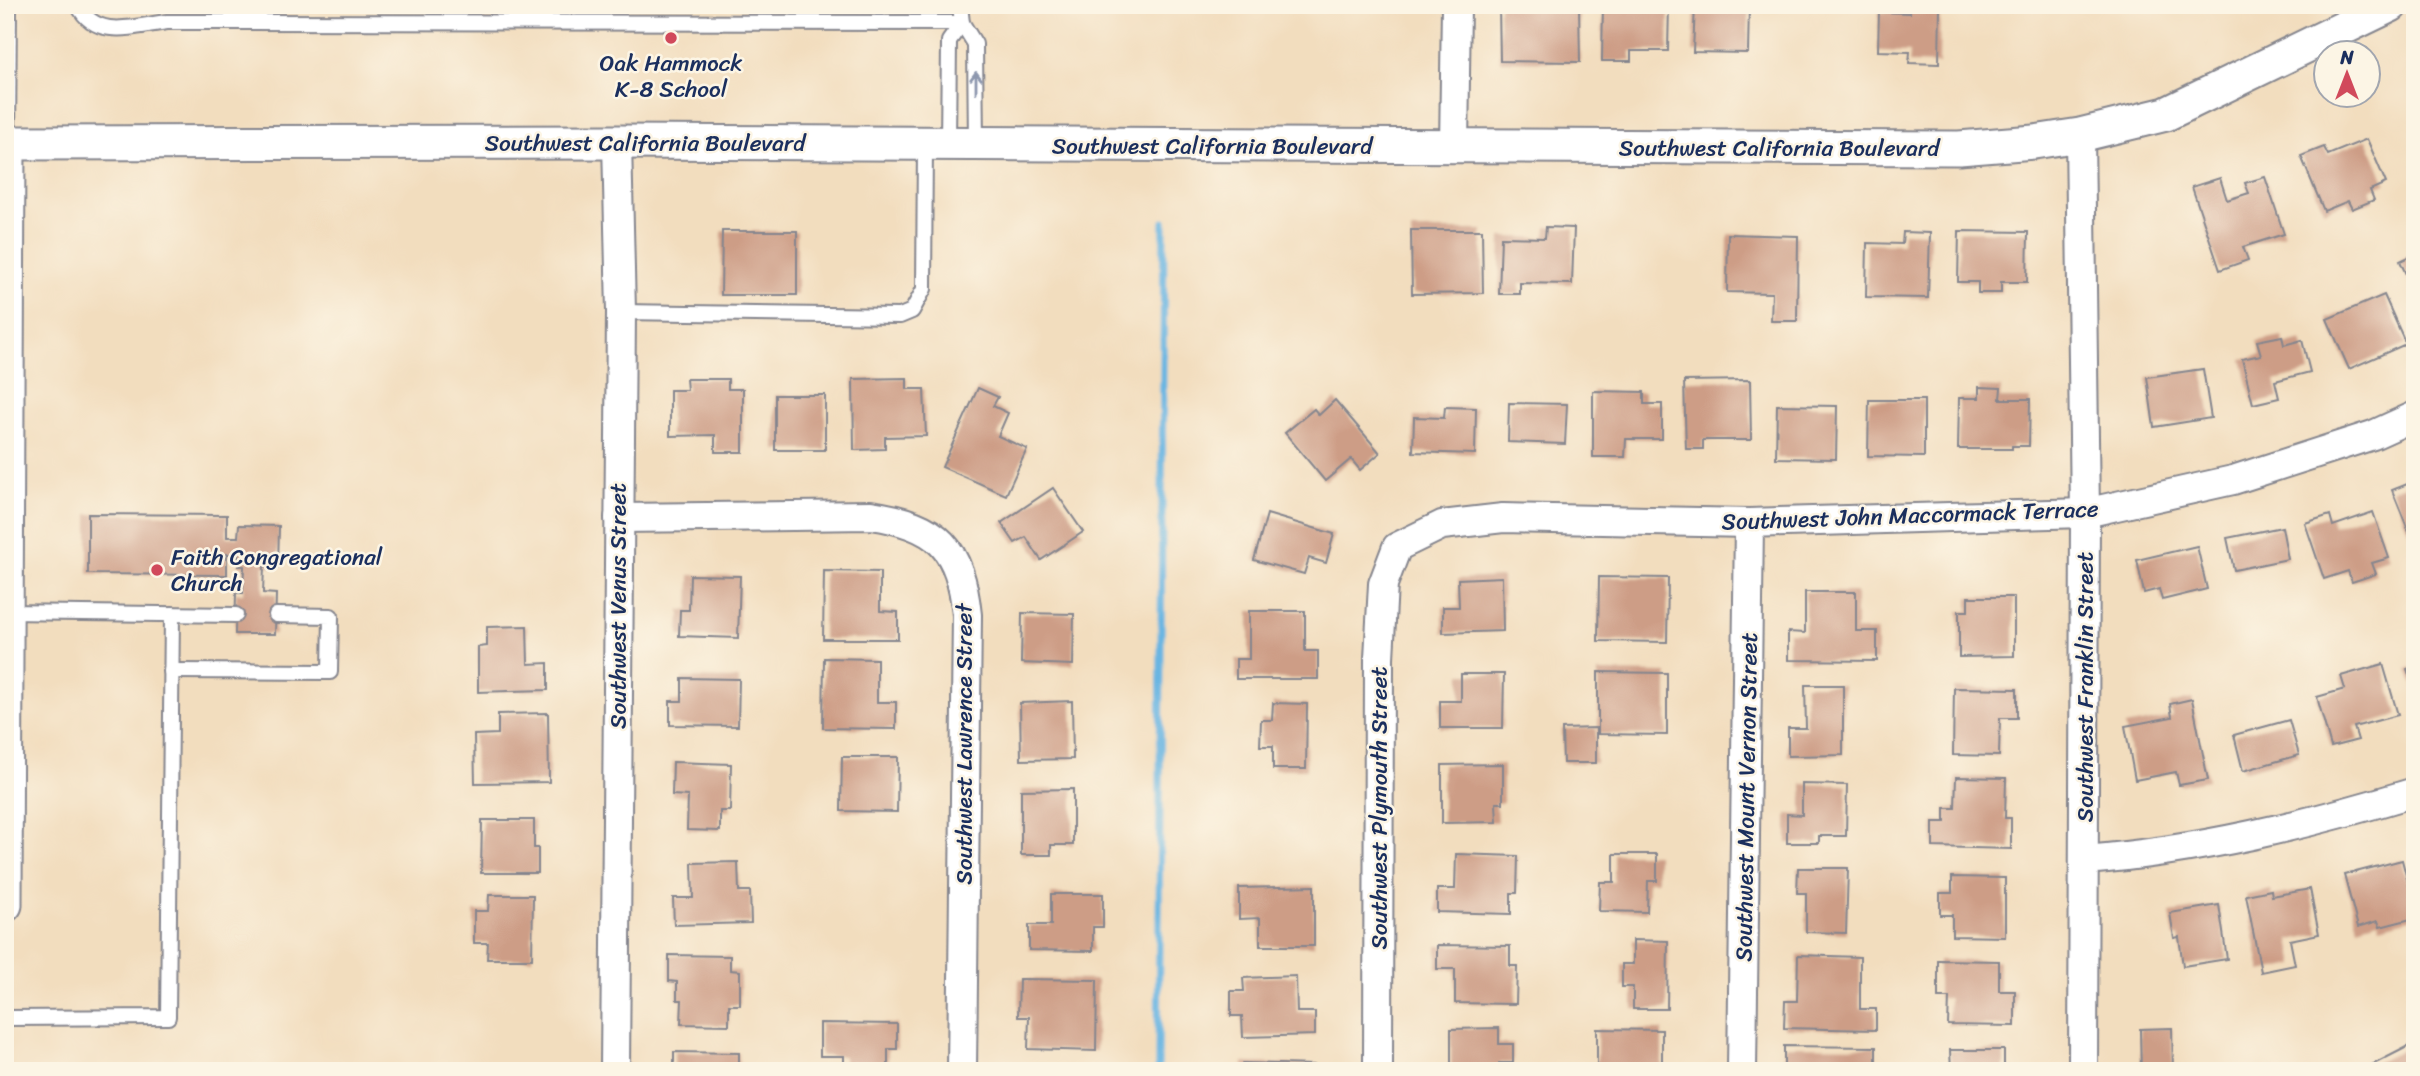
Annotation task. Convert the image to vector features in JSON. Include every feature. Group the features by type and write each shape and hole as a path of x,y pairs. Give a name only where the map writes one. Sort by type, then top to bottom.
{"street":[{"path":"1454,147 1456,5"},
{"name":"Southwest California Boulevard","path":"6,143 617,142 1959,148 2080,135 2166,114 2391,5"},
{"name":"Southwest Franklin Street","path":"2080,135 2085,513 2083,1071"},
{"name":"Southwest Venus Street","path":"615,1071 621,312 617,142"},
{"path":"5,905 6,143"},
{"name":"Southwest John Maccormack Terrace","path":"1397,547 1442,525 1503,517 1749,523 2085,513 2233,480 2372,435 2415,416"},
{"name":"Southwest Lawrence Street","path":"619,518 893,518 933,535 955,560 962,581 967,615 962,1071"},
{"name":"Southwest Mount Vernon Street","path":"1742,1071 1749,523"},
{"name":"Southwest Plymouth Street","path":"1378,1071 1379,658 1383,584 1397,547"},
{"path":"2085,860 2197,847 2329,818 2415,792"}],"lane":[{"path":"6,143 9,5"},
{"path":"78,5 92,23 102,28 115,29 167,22 961,23"},
{"path":"621,312 900,316 912,311 925,289 950,145 975,44 961,23 960,5"},
{"path":"950,145 949,41 961,23"},
{"path":"6,612 236,615"},
{"path":"5,1018 168,1017 172,614"},
{"path":"171,671 330,672 331,616 276,615"}],"building":[{"path":"1499,5 1579,5 1580,62 1500,61"},
{"path":"1603,5 1669,5 1668,51 1631,51 1631,61 1602,61"},
{"path":"1695,5 1749,5 1748,53 1693,52"},
{"path":"1910,5 1940,5 1939,64 1909,63 1910,52 1878,51 1879,12 1910,13"},
{"path":"2367,139 2386,183 2370,190 2374,200 2352,209 2348,201 2324,211 2301,156 2324,147 2328,155"},
{"path":"2265,177 2284,234 2243,247 2248,260 2220,270 2192,187 2220,178 2227,200 2249,193 2245,183"},
{"path":"1546,227 1574,228 1572,284 1520,283 1520,294 1499,294 1501,237 1545,238"},
{"path":"1411,230 1482,230 1483,293 1412,294"},
{"path":"722,231 797,231 797,295 721,295"},
{"path":"1959,231 2028,232 2027,282 2001,282 2001,293 1978,293 1978,282 1958,282"},
{"path":"1903,232 1930,233 1928,298 1866,297 1867,243 1902,244"},
{"path":"1728,234 1798,236 1797,321 1771,321 1772,293 1727,292"},
{"path":"2415,254 2415,294 2400,261"},
{"path":"2384,295 2406,344 2349,369 2327,319"},
{"path":"2282,336 2284,345 2302,340 2310,372 2275,381 2279,398 2253,404 2242,359 2261,355 2257,341"},
{"path":"2203,369 2211,418 2154,427 2147,377"},
{"path":"907,378 907,389 924,389 926,436 885,437 885,449 854,450 853,379"},
{"path":"686,379 728,379 728,389 743,389 743,452 715,452 715,435 670,436 670,390 687,390"},
{"path":"1750,380 1751,440 1703,440 1703,449 1686,449 1684,381"},
{"path":"1979,387 2001,388 2000,399 2030,399 2029,446 2012,446 2012,449 1958,449 1959,398 1979,398"},
{"path":"978,388 998,397 993,406 1008,413 998,436 1027,449 1006,495 942,467"},
{"path":"1593,391 1644,392 1644,404 1662,404 1662,439 1626,439 1625,457 1593,457"},
{"path":"775,395 825,395 825,450 775,450"},
{"path":"1335,400 1380,453 1360,470 1351,459 1325,481 1285,433 1314,409 1319,415"},
{"path":"1869,400 1924,400 1924,457 1868,456"},
{"path":"1509,403 1567,404 1565,444 1508,442"},
{"path":"1777,405 1837,406 1836,459 1776,458"},
{"path":"1445,407 1476,408 1475,454 1413,452 1414,417 1444,418"},
{"path":"2415,481 2415,547 2392,490"},
{"path":"1053,488 1083,532 1041,560 1026,537 1015,543 1001,523"},
{"path":"2373,512 2389,558 2372,563 2376,574 2352,582 2348,571 2324,579 2305,523 2330,515 2333,526"},
{"name":"Faith Congregational Church","path":"88,514 227,515 227,537 238,537 239,525 279,526 278,567 264,566 263,593 276,594 275,634 235,634 236,593 243,593 244,566 238,566 238,554 227,554 227,575 88,574"},
{"path":"1267,514 1334,534 1326,563 1309,558 1304,574 1254,560"},
{"path":"2282,527 2288,559 2234,570 2227,538"},
{"path":"2197,546 2207,589 2162,600 2159,589 2144,593 2137,560"},
{"path":"824,571 880,572 880,611 898,612 898,639 823,639"},
{"path":"690,575 740,576 738,638 679,636 680,610 689,610"},
{"path":"1502,577 1503,631 1443,633 1443,607 1459,607 1458,579"},
{"path":"1599,577 1668,578 1667,642 1598,641"},
{"path":"1805,592 1856,592 1856,631 1877,631 1877,661 1788,660 1788,632 1805,633"},
{"path":"1968,597 2014,597 2014,656 1959,657 1959,611 1968,611"},
{"path":"1249,611 1305,611 1305,651 1318,651 1318,679 1236,679 1236,659 1249,659"},
{"path":"1022,613 1074,614 1073,665 1021,663"},
{"path":"527,626 528,664 548,663 548,690 478,692 478,647 487,646 487,627"},
{"path":"824,658 877,659 877,702 896,702 896,729 823,728"},
{"path":"2383,664 2398,715 2354,727 2358,740 2331,747 2317,697 2345,689 2341,676"},
{"path":"2415,666 2415,688 2414,688 2407,669"},
{"path":"1598,672 1667,673 1667,735 1598,734"},
{"path":"1461,674 1504,674 1503,728 1440,728 1440,701 1461,701"},
{"path":"682,678 739,679 738,726 670,725 670,701 682,701"},
{"path":"1805,685 1843,685 1843,755 1788,756 1788,728 1806,728"},
{"path":"1954,688 2017,689 2017,718 2000,718 1999,756 1953,755"},
{"path":"2192,699 2208,780 2179,785 2176,772 2135,780 2125,726 2172,717 2170,704"},
{"path":"1072,701 1073,759 1021,760 1020,703"},
{"path":"1273,703 1307,704 1306,769 1273,769 1273,746 1260,746 1261,720 1272,720"},
{"path":"548,713 549,782 475,783 474,735 498,734 498,714"},
{"path":"2289,720 2299,755 2243,771 2234,735"},
{"path":"1596,728 1596,763 1563,763 1562,729"},
{"path":"842,757 898,757 897,812 841,811"},
{"path":"673,762 731,764 730,811 720,811 720,831 687,830 688,796 672,795"},
{"path":"1503,764 1503,803 1496,803 1497,822 1442,823 1442,765"},
{"path":"1956,777 2006,778 2005,818 2011,818 2011,849 1933,847 1933,822 1945,822 1945,808 1955,808"},
{"path":"1802,784 1847,785 1846,836 1819,836 1819,843 1787,843 1787,814 1802,815"},
{"path":"1073,789 1073,845 1051,845 1051,855 1021,855 1021,790"},
{"path":"482,820 534,820 534,848 538,848 538,873 481,873"},
{"path":"1456,854 1518,856 1517,893 1511,893 1511,914 1437,912 1437,889 1455,889"},
{"path":"1614,854 1657,854 1657,881 1648,881 1647,912 1599,911 1600,882 1614,882"},
{"path":"2402,860 2415,918 2380,927 2378,921 2358,927 2344,875"},
{"path":"738,862 739,891 750,891 751,923 674,925 673,898 693,898 692,863"},
{"path":"1798,868 1848,868 1846,933 1806,932 1806,893 1797,893"},
{"path":"1952,877 2005,878 2005,937 1952,936 1952,915 1940,915 1940,893 1952,893"},
{"path":"1314,886 1314,946 1260,946 1260,918 1239,919 1239,888"},
{"path":"2310,889 2319,934 2290,940 2295,965 2261,972 2246,895 2271,890 2272,896"},
{"path":"1051,894 1103,894 1103,927 1093,927 1093,951 1029,950 1029,925 1051,925"},
{"path":"489,895 533,895 532,959 487,959 488,943 474,943 474,911 488,911"},
{"path":"2219,905 2227,959 2183,966 2179,937 2174,938 2170,913"},
{"path":"1633,940 1668,941 1667,1009 1633,1009 1633,987 1622,987 1622,964 1633,964"},
{"path":"1437,945 1510,946 1510,966 1517,966 1516,1004 1455,1003 1455,969 1437,969"},
{"path":"669,955 730,956 730,970 740,971 740,1005 729,1005 729,1025 681,1024 682,1000 677,1000 677,982 669,981"},
{"path":"1798,955 1860,957 1860,1009 1876,1009 1876,1030 1784,1028 1785,1001 1797,1001"},
{"path":"1938,960 1999,961 1999,991 2015,991 2015,1026 1948,1025 1949,998 1938,998"},
{"path":"1296,976 1297,1012 1315,1012 1315,1035 1243,1037 1242,1016 1231,1016 1231,991 1244,991 1243,978"},
{"path":"1019,979 1097,980 1096,1051 1028,1049 1029,1017 1018,1017"},
{"path":"820,1023 897,1024 897,1049 888,1049 888,1071 844,1071 844,1056 820,1056"},
{"path":"1499,1028 1499,1044 1513,1044 1513,1063 1499,1063 1499,1071 1451,1071 1451,1029"},
{"path":"2172,1028 2173,1071 2141,1071 2140,1029"},
{"path":"1597,1029 1662,1030 1662,1071 1597,1071"},
{"path":"2415,1043 2415,1071 2370,1071 2368,1067"},
{"path":"1784,1046 1876,1047 1876,1066 1860,1066 1859,1071 1784,1071"},
{"path":"1950,1050 2004,1050 2004,1071 1951,1071"},
{"path":"674,1052 739,1053 739,1071 674,1071"},
{"path":"1243,1063 1314,1065 1314,1071 1243,1071"}],"waterway":[{"path":"1158,1071 1164,222"}],"place":[{"name":"Oak Hammock K-8 School","path":"671,38"},
{"name":"Faith Congregational Church","path":"157,570"}]}
